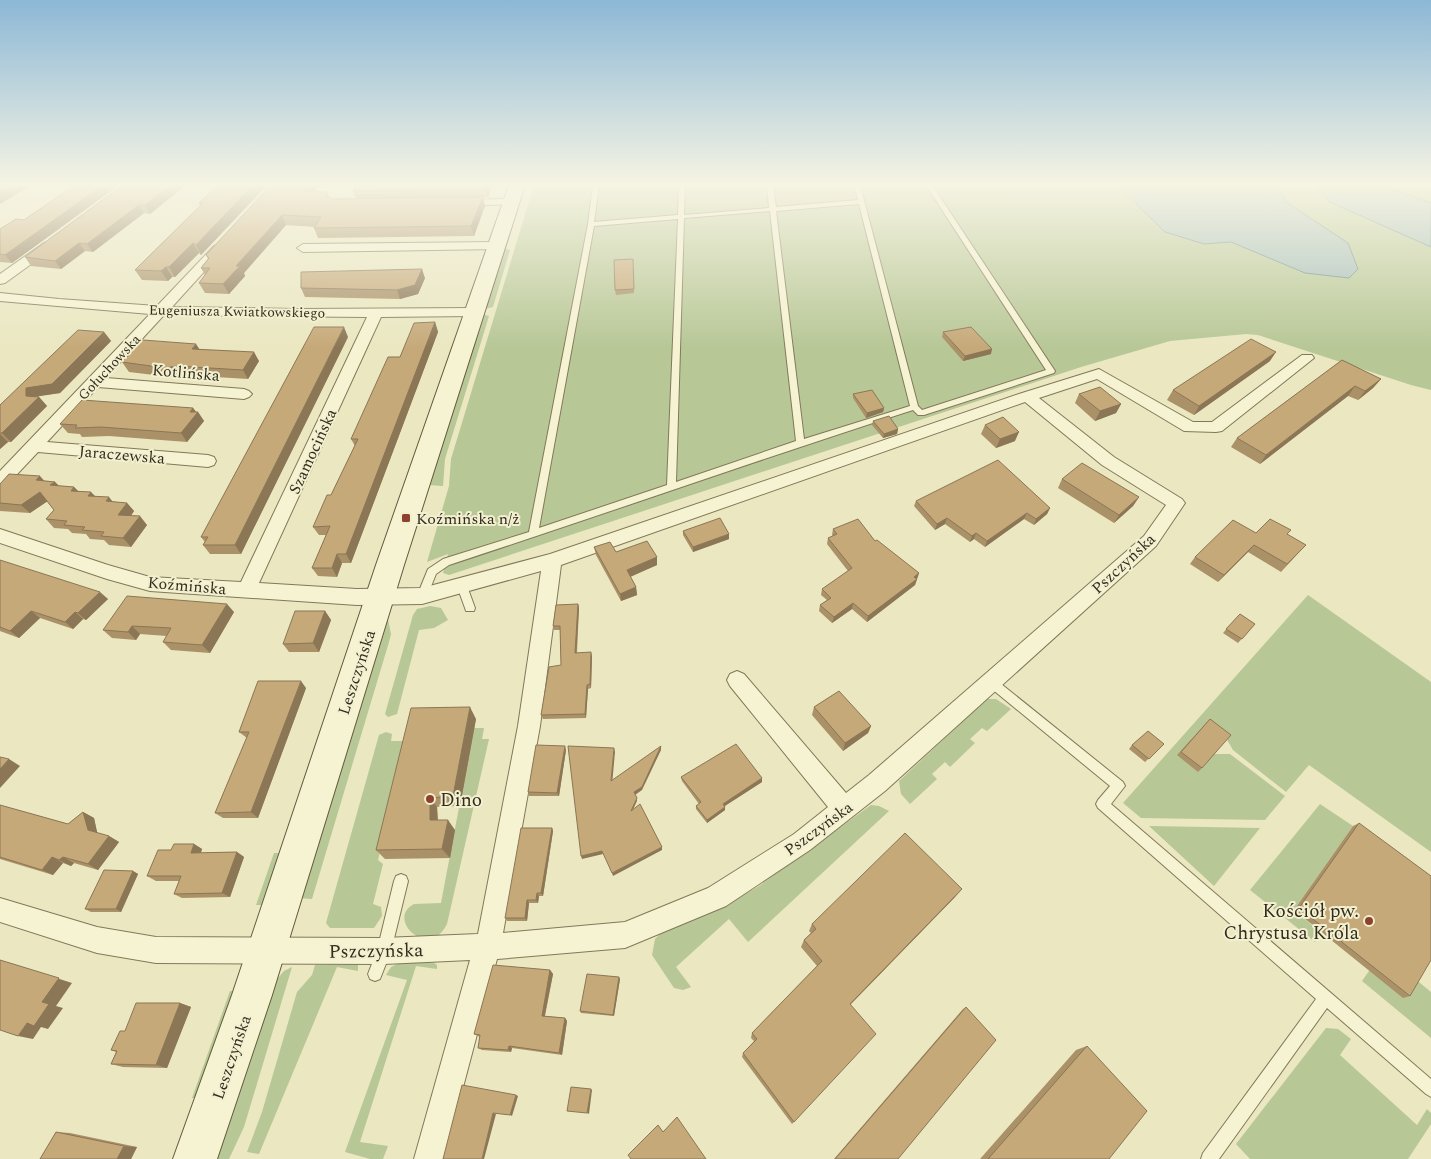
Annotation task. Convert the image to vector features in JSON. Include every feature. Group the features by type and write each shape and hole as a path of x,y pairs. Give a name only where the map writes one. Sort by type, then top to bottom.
{"street":[{"path":"0,280 58,239"},
{"name":"Gołuchowska","path":"0,482 96,382 228,239"},
{"name":"Leszczyńska","path":"195,1159 266,951 498,239"},
{"path":"303,248 496,246"},
{"name":"Eugeniusza Kwiatkowskiego","path":"0,297 110,308 162,310 376,313 474,312"},
{"name":"Szamocińska","path":"247,589 376,313"},
{"path":"380,597 422,596 552,561 1027,396 1099,374 1190,427 1216,427 1308,358"},
{"name":"Kotlińska","path":"96,382 244,394"},
{"name":"Pszczyńska","path":"266,951 379,962 486,947 625,936 717,897 802,842 877,783 1150,541 1176,503 1108,461 1027,396"},
{"name":"Jaraczewska","path":"35,446 208,461"},
{"name":"Koźmińska","path":"0,536 107,572 150,584 380,597"},
{"path":"429,1159 492,928 529,726 552,561"},
{"path":"737,680 844,809"},
{"path":"0,910 97,940 156,950 266,951"}],"lane":[{"path":"533,534 588,239"},
{"path":"671,488 681,239"},
{"path":"776,239 800,443"},
{"path":"871,239 914,407 921,413 1051,371 964,239"},
{"path":"422,596 432,572 446,562 671,488 800,443 914,407"},
{"path":"462,586 470,608"},
{"path":"991,682 1119,786 1102,804 1431,1089"},
{"path":"379,962 402,881"},
{"path":"1208,1159 1325,998"}],"green space":[{"path":"518,239 1431,239 1431,390 1258,335 1246,334 1170,341 1081,367 449,575 443,573 448,554 427,562 449,486 451,459"},
{"path":"504,248 510,250 493,307 484,309"},
{"path":"483,314 489,316 445,459 443,486 428,485"},
{"path":"1308,595 1431,682 1431,852 1309,765 1286,792 1233,750 1226,738 1214,754 1230,754 1285,796 1265,820 1141,818 1123,803"},
{"path":"430,606 441,608 448,620 434,628 419,630 397,714 388,717 385,714 413,615 417,609"},
{"path":"388,619 391,634 389,642 312,899 298,898 384,625"},
{"path":"987,699 996,699 1011,709 987,731 982,728 970,739 975,743 950,767 945,762 932,774 937,779 910,804 901,794 899,781"},
{"path":"474,728 484,728 482,739 489,739 447,924 439,934 430,939 421,938 413,934 407,927 404,919 406,911 414,904 441,903"},
{"path":"386,732 392,734 391,741 406,741 378,860 383,864 373,904 381,907 382,916 374,928 330,928 326,923 379,735"},
{"path":"1320,804 1353,826 1294,910 1321,933 1315,942 1250,890"},
{"path":"871,805 879,806 889,811 748,942 729,919 676,967 691,987 683,990 674,988 652,955 655,939 660,934 732,902 759,886"},
{"path":"1149,826 1260,828 1214,886"},
{"path":"274,853 283,853 264,905 256,905"},
{"path":"399,963 434,963 437,965 437,969 416,966 360,1142 388,1146 383,1159 370,1159 345,1152 407,980 386,975 391,967"},
{"path":"358,964 358,971 337,967 259,1154 247,1152 262,1112 297,992 312,975 315,965"},
{"path":"292,967 244,1127 229,1159 214,1159 273,984 284,971"},
{"path":"1369,971 1414,978 1431,992 1431,1038 1362,981"},
{"path":"230,991 235,996 200,1098 192,1098"},
{"path":"1326,1028 1338,1029 1351,1039 1340,1055 1417,1125 1427,1109 1431,1113 1431,1124 1408,1159 1250,1159 1236,1144"}],"water":[{"path":"1188,239 1342,239 1348,243 1358,269 1349,278 1305,273 1231,242 1204,244"},
{"path":"1413,239 1431,239 1431,247"}],"building":[{"path":"0,239 27,239 5,255 0,254"},
{"path":"49,239 94,239 87,244 79,243 55,261 25,257"},
{"path":"166,239 202,239 196,245 193,243 169,267 161,271 135,270"},
{"path":"221,239 260,239 236,266 240,266 223,284 199,283 210,268 201,268 209,258 206,255"},
{"path":"633,259 634,289 615,290 614,260"},
{"path":"422,269 415,285 397,290 301,288 301,272"},
{"path":"435,322 346,554 337,554 332,568 312,568 330,526 313,527 327,495 331,495 358,439 351,439 388,357 400,357 414,323"},
{"path":"314,327 344,327 235,545 203,545 208,537 201,537"},
{"path":"971,327 992,349 965,356 943,332"},
{"path":"78,330 104,332 52,384 26,388 26,396 39,397 0,433 0,405"},
{"path":"1251,339 1276,352 1199,406 1173,390"},
{"path":"143,340 196,344 192,349 254,352 243,370 177,366 165,368 122,362"},
{"path":"1342,360 1381,379 1365,391 1355,386 1266,455 1237,438"},
{"path":"1100,387 1121,404 1100,411 1079,394"},
{"path":"872,390 884,408 867,413 853,394"},
{"path":"82,400 193,408 190,412 198,412 181,433 101,427 75,428 77,425 60,424"},
{"path":"889,416 898,429 884,434 873,421"},
{"path":"1003,417 1019,432 1000,439 985,425"},
{"path":"998,460 1050,508 1036,519 1027,513 987,541 976,533 972,536 947,518 937,524 916,501"},
{"path":"1082,463 1139,497 1119,515 1062,479"},
{"path":"9,474 40,476 36,480 55,482 50,485 74,487 71,491 91,492 88,496 109,497 106,501 127,503 118,515 140,516 123,538 101,536 104,532 82,530 85,527 64,525 67,521 46,519 54,510 40,492 21,505 0,503 0,484"},
{"path":"720,518 729,534 693,547 683,531"},
{"path":"858,519 875,541 877,540 919,573 914,577 917,579 868,616 853,603 834,617 820,605 831,598 822,589 852,568 828,538 837,534 833,529"},
{"path":"1270,519 1291,530 1287,534 1306,545 1287,564 1254,545 1224,575 1195,557 1233,520 1256,533"},
{"path":"647,541 657,557 627,570 636,587 620,594 594,547 610,542 616,552"},
{"path":"0,560 100,592 78,613 75,612 65,622 31,611 10,631 0,627"},
{"path":"127,596 227,604 202,645 163,642 171,628 132,626 128,632 103,630"},
{"path":"578,604 575,653 591,652 590,684 587,685 585,714 541,715 549,667 561,665 560,626 553,626 556,605"},
{"path":"295,611 325,611 313,643 283,644"},
{"path":"1240,614 1255,624 1242,639 1226,629"},
{"path":"258,681 301,681 251,812 215,813 249,732 239,732"},
{"path":"839,691 871,726 845,743 814,707"},
{"name":"Dino","path":"470,707 453,796 430,798 430,820 448,820 442,849 376,850 411,708"},
{"path":"1210,719 1231,735 1202,768 1181,752"},
{"path":"1148,731 1164,744 1149,759 1132,745"},
{"path":"736,744 762,778 723,804 725,807 707,820 696,806 701,802 681,777"},
{"path":"536,745 565,746 557,793 528,792"},
{"path":"568,746 614,748 611,781 661,746 642,787 634,792 637,798 631,811 640,804 662,847 612,873 602,851 581,856"},
{"path":"0,757 9,759 0,769"},
{"path":"0,805 68,824 83,812 88,830 109,836 88,864 63,857 59,860 52,857 42,870 0,857"},
{"name":"Kościół pw. Chrystusa Króla","path":"1359,823 1431,876 1431,960 1410,996 1299,908"},
{"path":"521,828 552,828 541,893 537,893 536,900 527,900 525,918 505,918"},
{"path":"905,833 962,889 850,1004 876,1034 794,1122 743,1053 757,1039 752,1033 822,961 804,940 816,929 812,924"},
{"path":"174,844 194,844 191,853 237,852 222,893 174,894 181,876 147,876 158,850 171,850"},
{"path":"104,870 133,871 116,909 85,909"},
{"path":"0,960 59,978 42,1002 49,1004 34,1026 27,1023 18,1036 0,1030"},
{"path":"493,965 550,970 542,1016 565,1018 559,1053 509,1046 508,1050 478,1048 480,1035 474,1034"},
{"path":"587,974 619,977 613,1015 580,1011"},
{"path":"136,1003 180,1003 156,1065 111,1064 117,1051 111,1050 120,1031 125,1031"},
{"path":"966,1007 996,1040 898,1159 835,1159"},
{"path":"1087,1046 1147,1111 1109,1159 988,1159"},
{"path":"462,1085 516,1095 510,1115 493,1113 482,1159 443,1159"},
{"path":"571,1087 591,1089 587,1113 567,1111"},
{"path":"677,1117 706,1159 631,1159 628,1155 658,1125 663,1132"},
{"path":"56,1132 124,1146 117,1159 40,1159"}],"place":[{"name":"Koźmińska n/ż","path":"406,518"},
{"name":"Dino","path":"430,799"},
{"name":"Kościół pw. Chrystusa Króla","path":"1369,921"}]}
